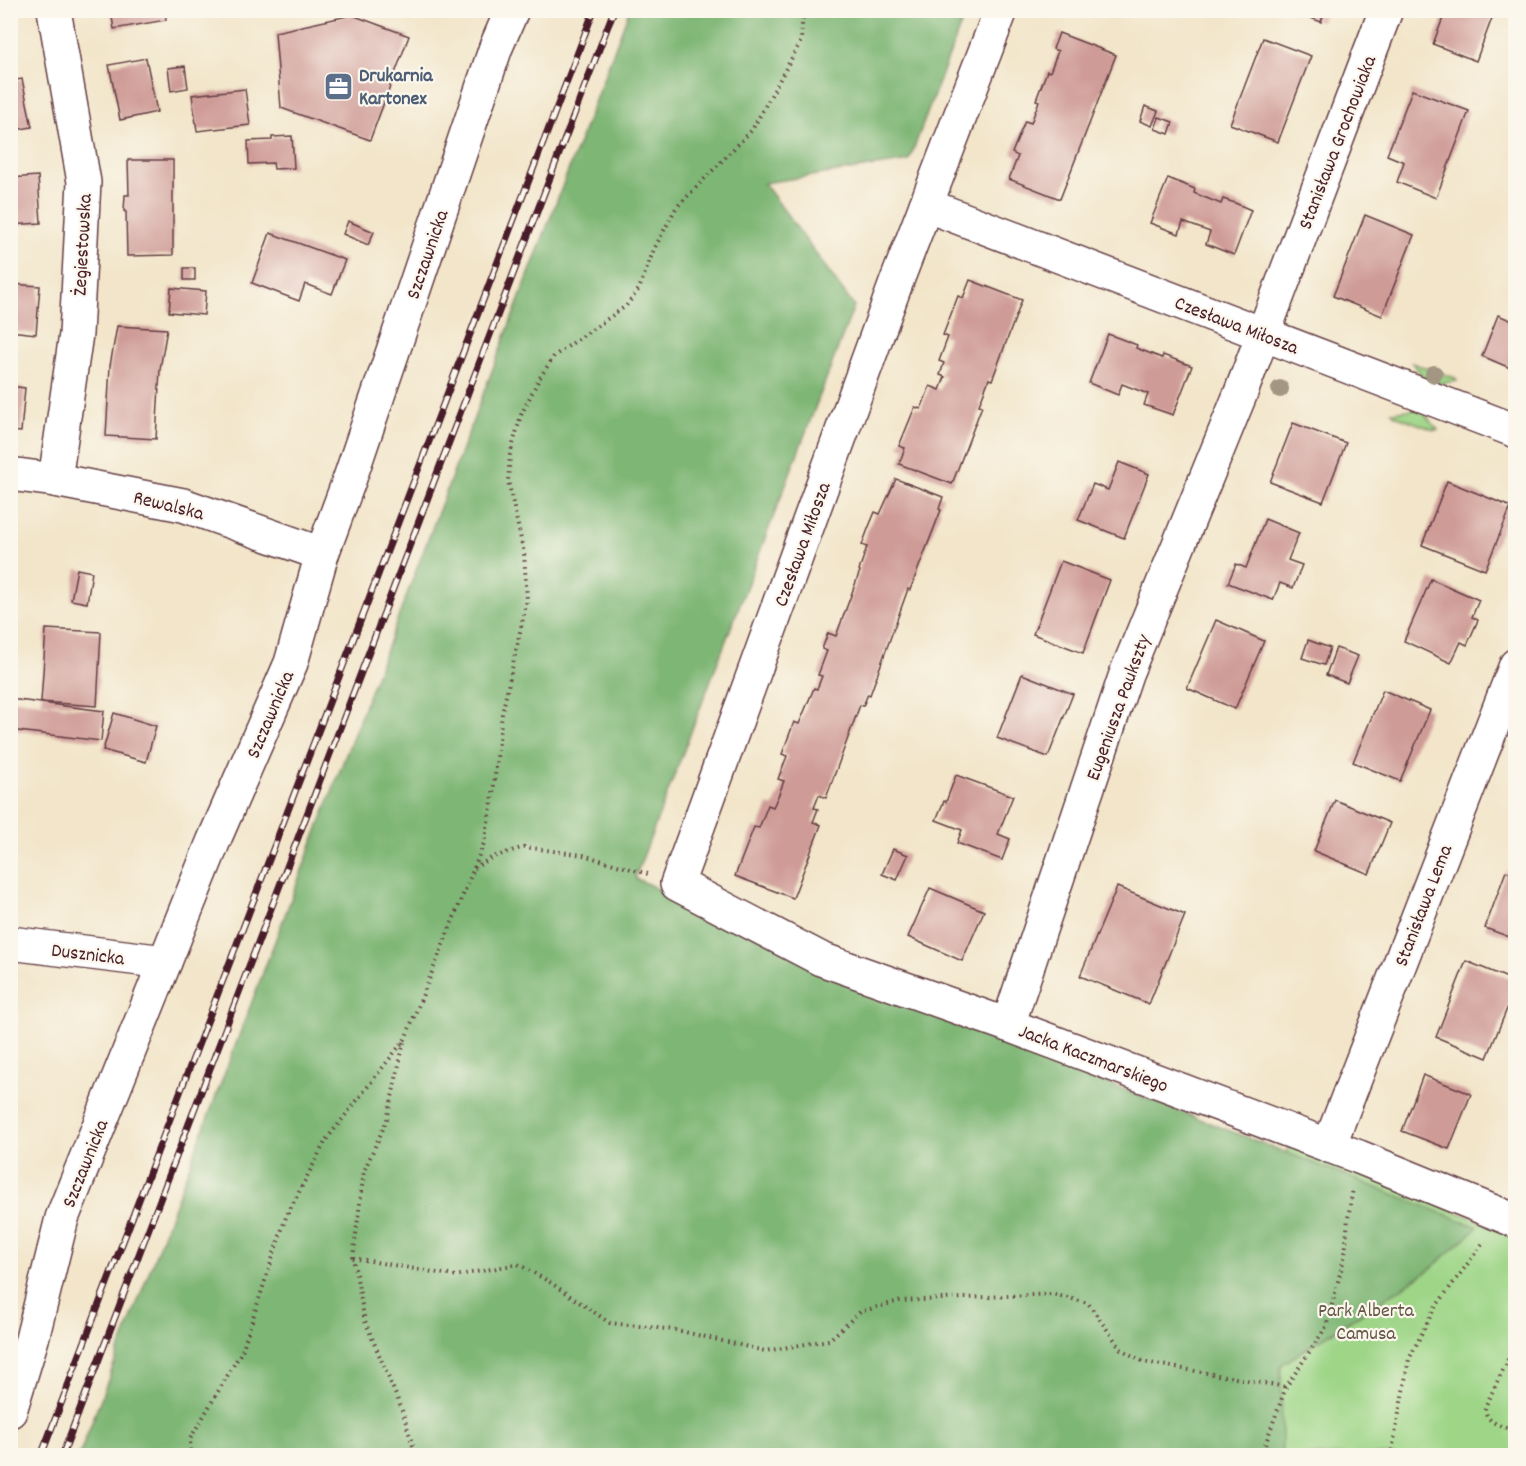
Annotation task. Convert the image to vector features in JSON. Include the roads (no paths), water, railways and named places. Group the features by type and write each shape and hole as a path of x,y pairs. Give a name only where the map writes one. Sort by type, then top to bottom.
{"street":[{"name":"Żegiestowska","path":"54,10 84,182 76,334 55,480"},
{"name":"Szczawnicka","path":"10,1411 32,1339 62,1218 214,840 291,663 322,554 350,478 496,47 512,10"},
{"name":"Czesława Miłosza","path":"677,884 926,205 1001,10"},
{"name":"Stanisława Grochowiaka","path":"1263,334 1386,10"},
{"name":"Czesława Miłosza","path":"926,205 1515,431"},
{"name":"Eugeniusza Paukszty","path":"1008,1024 1126,674 1263,334"},
{"name":"Rewalska","path":"10,474 55,480 183,505 322,554"},
{"name":"Stanisława Lema","path":"1344,1151 1515,665"},
{"name":"Jacka Kaczmarskiego","path":"677,884 821,959 1008,1024 1344,1151 1507,1217"},
{"name":"Dusznicka","path":"10,943 165,962"}],"railway":[{"path":"41,1456 594,10"},
{"path":"62,1456 614,10"}],"place":[{"name":"Drukarnia Kartonex","path":"338,86"}],"park label":[{"name":"Park Alberta Camusa","path":"1366,1320"}]}
